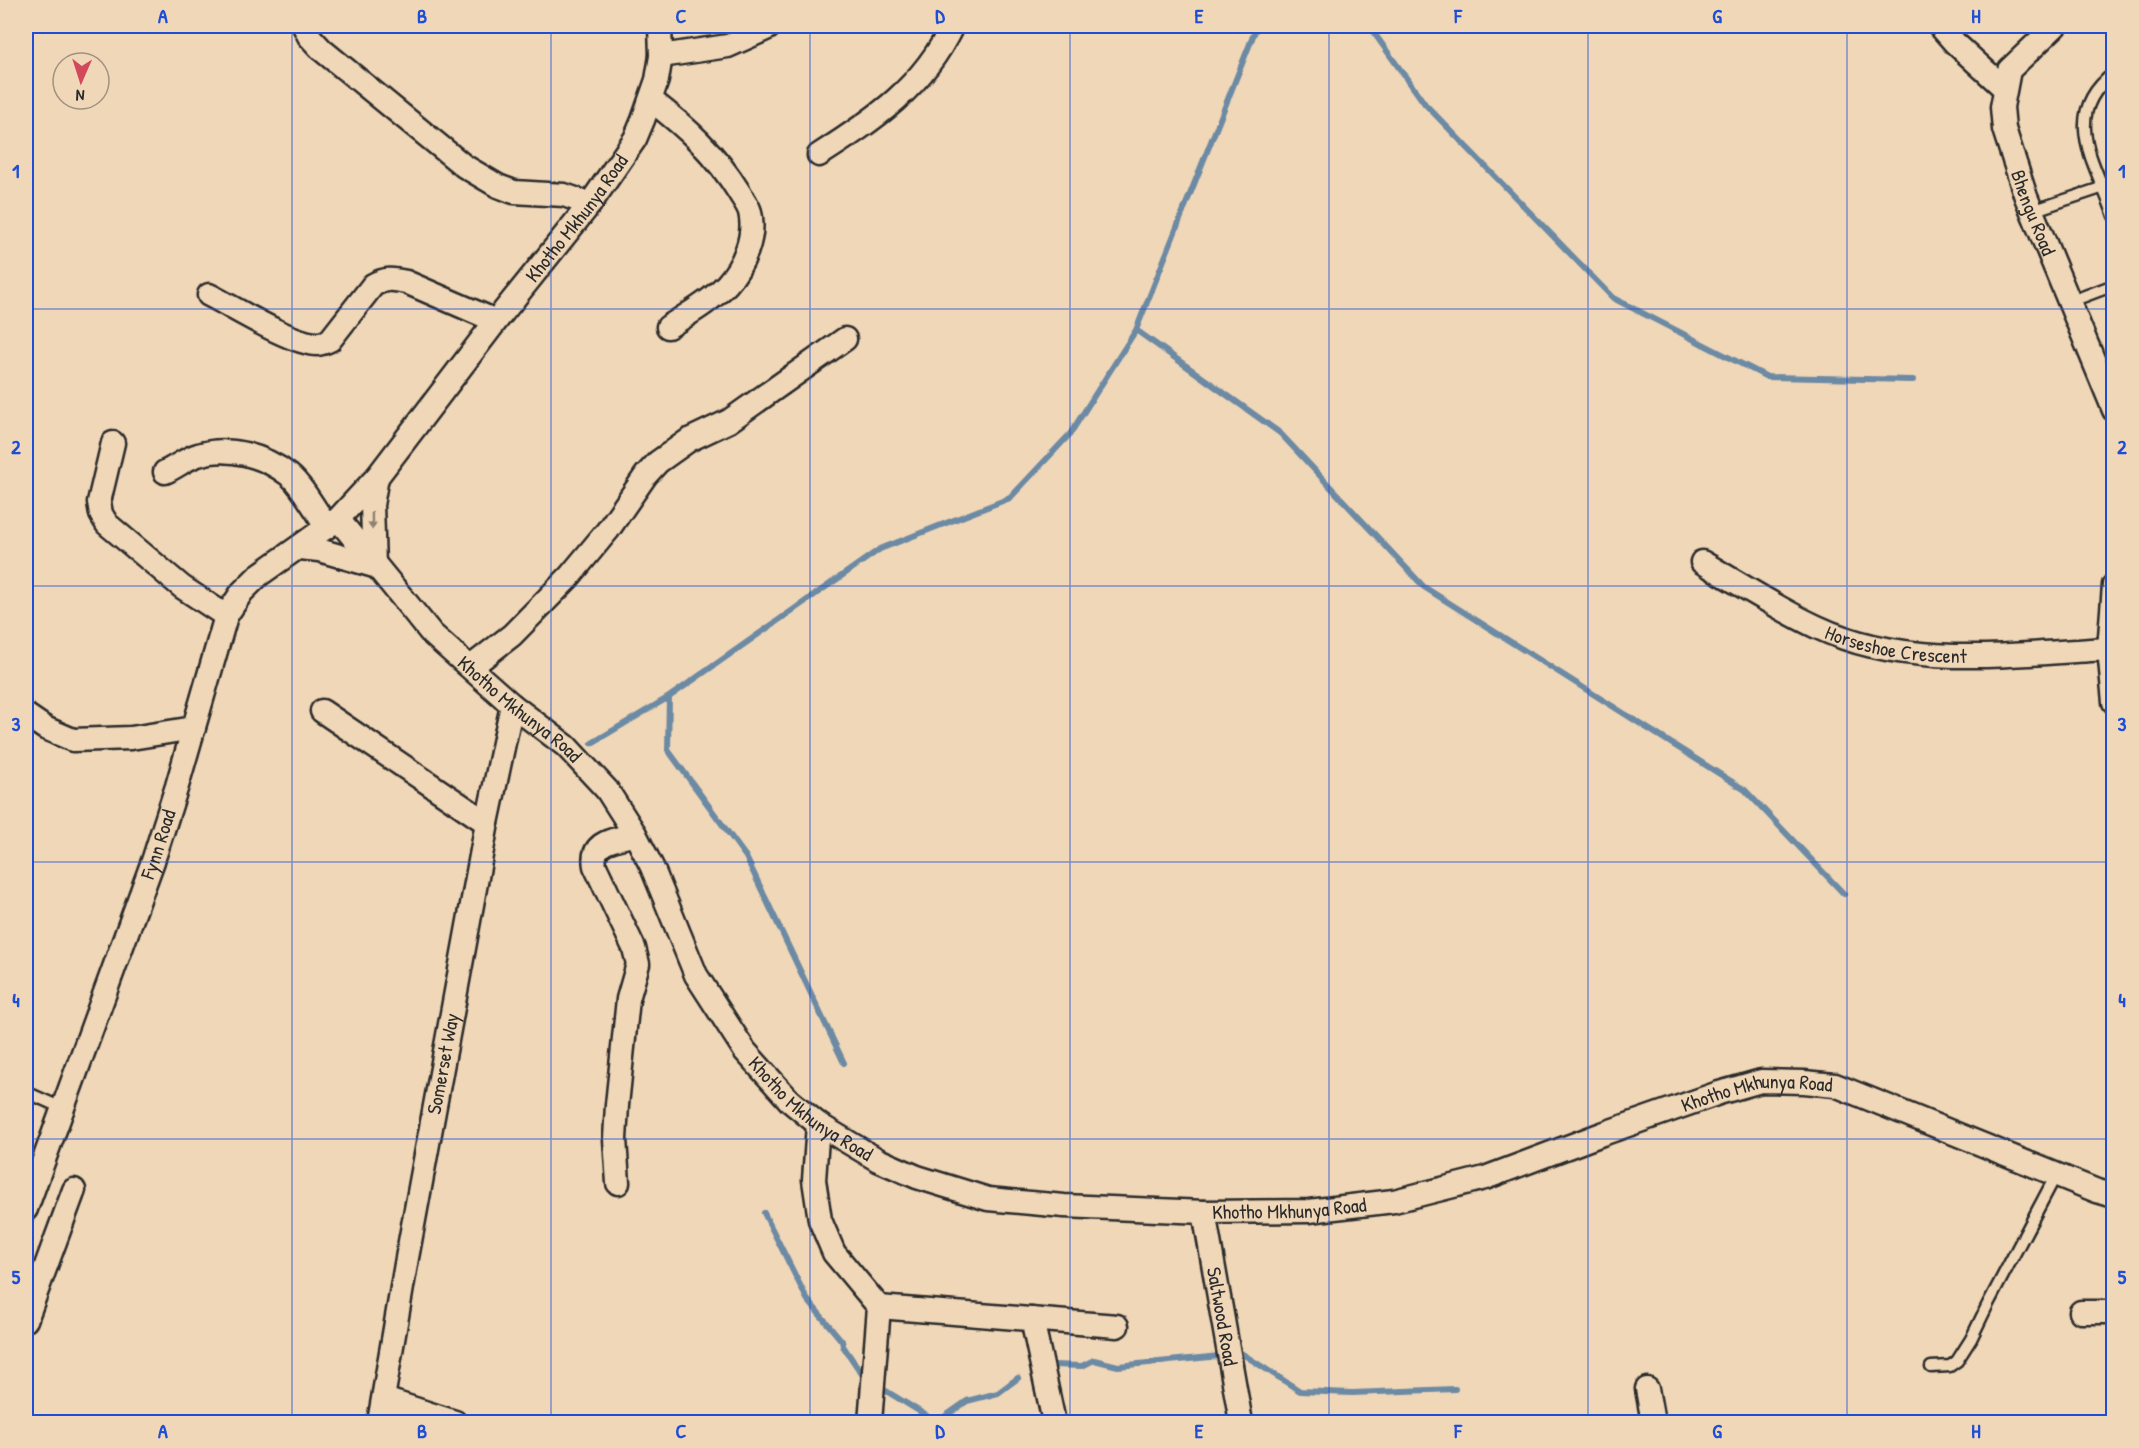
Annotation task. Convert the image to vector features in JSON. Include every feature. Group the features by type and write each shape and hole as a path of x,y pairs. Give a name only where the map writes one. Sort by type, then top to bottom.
{"street":[{"path":"304,26 309,36 322,50 464,166 498,186 514,192 564,195 590,204"},
{"name":"Khotho Mkhunya Road","path":"660,26 661,56 651,100 635,139 590,204 496,321 377,477 332,523 374,566 432,634 512,705 573,753 607,790 635,834 652,867 696,975 746,1051 790,1101 818,1124 869,1155 917,1177 988,1199 1064,1206 1269,1213 1309,1211 1394,1201 1425,1194 1485,1178 1613,1130 1719,1094 1761,1082 1804,1082 1835,1085 2056,1175 2114,1196"},
{"path":"661,56 728,46 770,26"},
{"path":"819,155 870,123 904,94 943,45 952,26"},
{"path":"1940,26 2004,88"},
{"name":"Bhengu Road","path":"2055,26 2009,70 2001,107 2004,129 2032,211 2114,410"},
{"path":"651,100 691,132 717,160 750,210 752,228 748,248 728,283 695,311 668,327"},
{"path":"209,295 290,337 320,345 330,340 373,285 382,280 395,279 406,282 496,321"},
{"path":"471,667 512,635 569,576 608,530 646,475 658,462 689,440 729,421 845,339"},
{"path":"113,443 99,502 101,514 107,524 182,587 226,616"},
{"path":"165,472 196,455 213,451 248,454 265,460 291,476 332,523"},
{"path":"300,548 319,550 374,566 372,505 377,477"},
{"name":"Fynn Road","path":"26,1209 153,861 226,616 242,592 259,575 332,523"},
{"name":"Horseshoe Crescent","path":"1702,562 1818,628 1870,646 1954,657 2109,649"},
{"path":"2114,585 2109,649 2114,702"},
{"name":"Somerset Way","path":"379,1422 487,823 512,705"},
{"path":"321,711 487,823"},
{"path":"26,715 45,728 73,740 131,738 194,728"},
{"path":"618,1183 615,1139 617,1105 628,999 638,964 634,948 595,866 593,856 596,848 606,842 635,834"},
{"path":"818,1124 814,1180 820,1220 834,1253 879,1307 870,1422"},
{"path":"26,1320 74,1190"},
{"name":"Saltwood Road","path":"1204,1212 1241,1422"},
{"path":"879,1307 1117,1326"},
{"path":"2080,1312 2114,1312"},
{"path":"1032,1319 1053,1422"},
{"path":"1647,1389 1653,1422"},
{"path":"384,1399 455,1422"}],"lane":[{"path":"2114,74 2105,80 2090,99 2084,123 2085,144 2114,216"},
{"path":"2032,211 2101,188"},
{"path":"2069,302 2114,285"},
{"path":"26,1092 62,1108"},
{"path":"1931,1367 1950,1366 1957,1361 1967,1346 2056,1175"}],"waterway":[{"path":"592,743 669,697 880,549 1010,498 1070,434 1136,330 1257,26"},
{"path":"1369,26 1425,104 1613,298 1767,377 1913,380"},
{"path":"1136,330 1280,433 1424,587 1745,790 1844,894"},
{"path":"669,697 668,750 746,857 844,1063"},
{"path":"764,1213 807,1299 842,1341 866,1380"},
{"path":"1241,1353 1300,1391 1352,1393 1455,1389"},
{"path":"1052,1365 1082,1366 1094,1360 1118,1366 1220,1356"},
{"path":"937,1422 967,1401 998,1393 1018,1378"},
{"path":"878,1386 927,1416 925,1422"}]}
